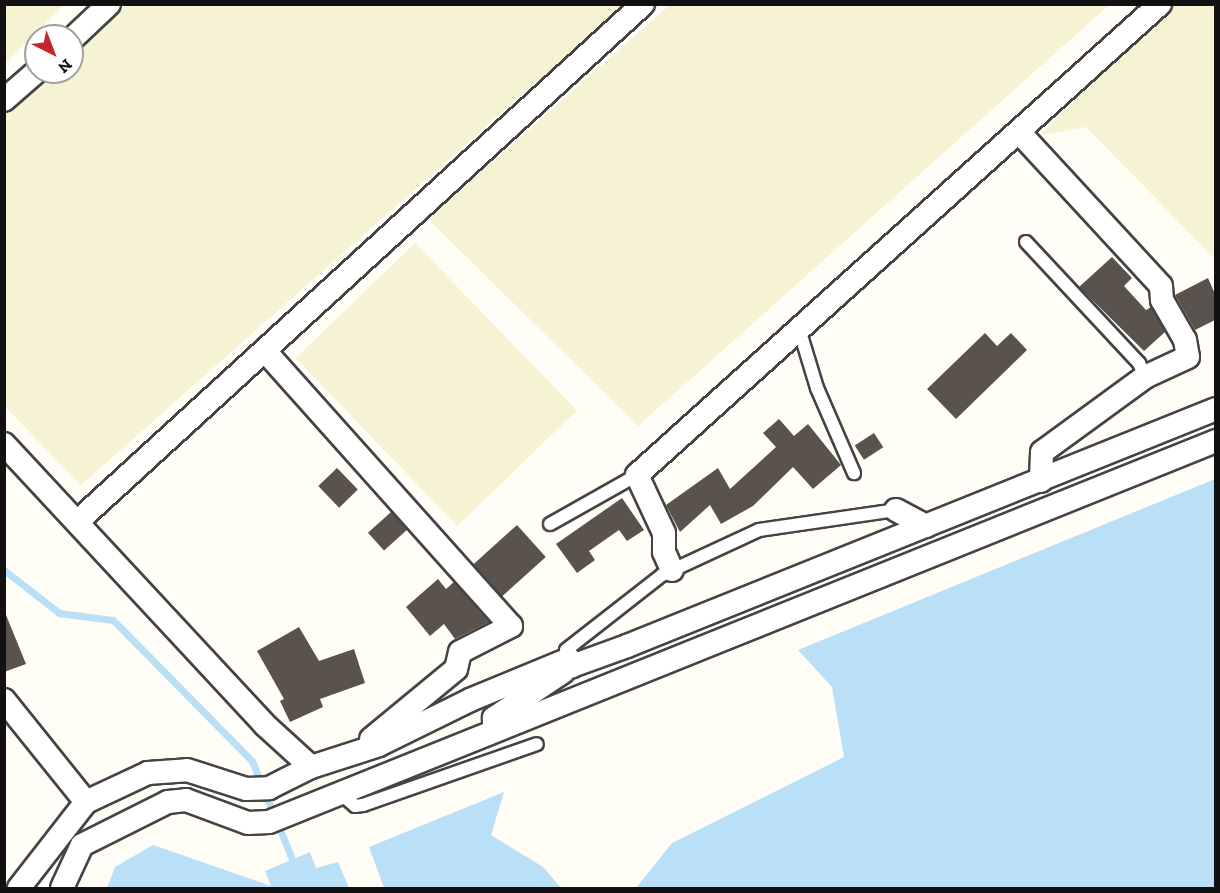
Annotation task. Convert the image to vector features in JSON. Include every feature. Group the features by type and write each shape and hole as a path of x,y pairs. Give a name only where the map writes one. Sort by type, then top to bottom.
{"street":[{"path":"84,28 109,4"},
{"path":"77,522 643,4"},
{"path":"672,570 664,552 664,533 637,475 800,332 1160,4"},
{"path":"4,100 24,82"},
{"path":"1019,132 1161,286 1162,300 1185,340 1188,357 1145,377 1042,452 1041,481"},
{"path":"265,351 511,626 460,652 456,669 356,750"},
{"path":"20,888 86,802 148,773 166,771 206,774 246,789 269,788 311,767 356,750 379,745 470,700 926,526 1215,409"},
{"path":"62,888 82,844 168,802 186,800 259,824 342,795 493,731 862,587 1215,441"},
{"path":"4,444 264,725 311,767"},
{"path":"896,510 926,526"},
{"path":"493,731 494,718 571,663"},
{"path":"4,700 86,802"}],"lane":[{"path":"1026,242 1138,363 1145,377"},
{"path":"800,332 817,388 854,473"},
{"path":"550,524 637,475"},
{"path":"571,663 566,650 672,570 759,530 896,510"},
{"path":"342,795 355,806 363,805 537,744"}],"shaded area":[{"path":"5,4 64,4 45,24 24,24 24,45 5,64"},
{"path":"671,4 1109,5 638,426 428,219"},
{"path":"127,5 623,5 81,485 5,407 5,115 39,84 84,84 84,43"},
{"path":"1170,5 1215,5 1215,259 1086,127 1040,135"},
{"path":"415,243 577,411 457,526 296,358"}],"water":[{"path":"1215,479 1215,888 636,888 672,843 844,757 832,687 798,650"},
{"path":"504,792 491,835 543,867 561,888 384,888 369,847"},
{"path":"153,845 271,886 265,871 310,852 316,868 338,862 349,888 107,888 115,867"}],"building":[{"path":"1112,257 1132,278 1124,286 1146,310 1151,307 1165,332 1144,351 1079,287"},
{"path":"1208,278 1215,294 1215,320 1195,330 1175,295"},
{"path":"985,333 997,346 1011,333 1027,350 956,419 927,389"},
{"path":"779,419 794,436 808,424 841,465 813,489 793,467 753,506 721,524 710,505 680,532 666,505 718,468 730,489 776,447 763,433"},
{"path":"874,433 883,447 864,460 855,446"},
{"path":"337,468 358,490 339,508 318,486"},
{"path":"622,498 644,530 627,541 619,530 589,551 595,560 577,573 556,544"},
{"path":"391,512 407,530 384,551 368,533"},
{"path":"517,525 546,557 502,596 473,564"},
{"path":"438,579 446,589 454,582 489,622 455,639 444,624 430,636 406,607"},
{"path":"4,610 26,664 4,672"},
{"path":"299,627 319,661 354,649 365,683 320,699 323,707 290,722 280,701 284,699 257,651"}],"waterway":[{"path":"4,570 59,613 113,620 252,761 292,859"}]}
